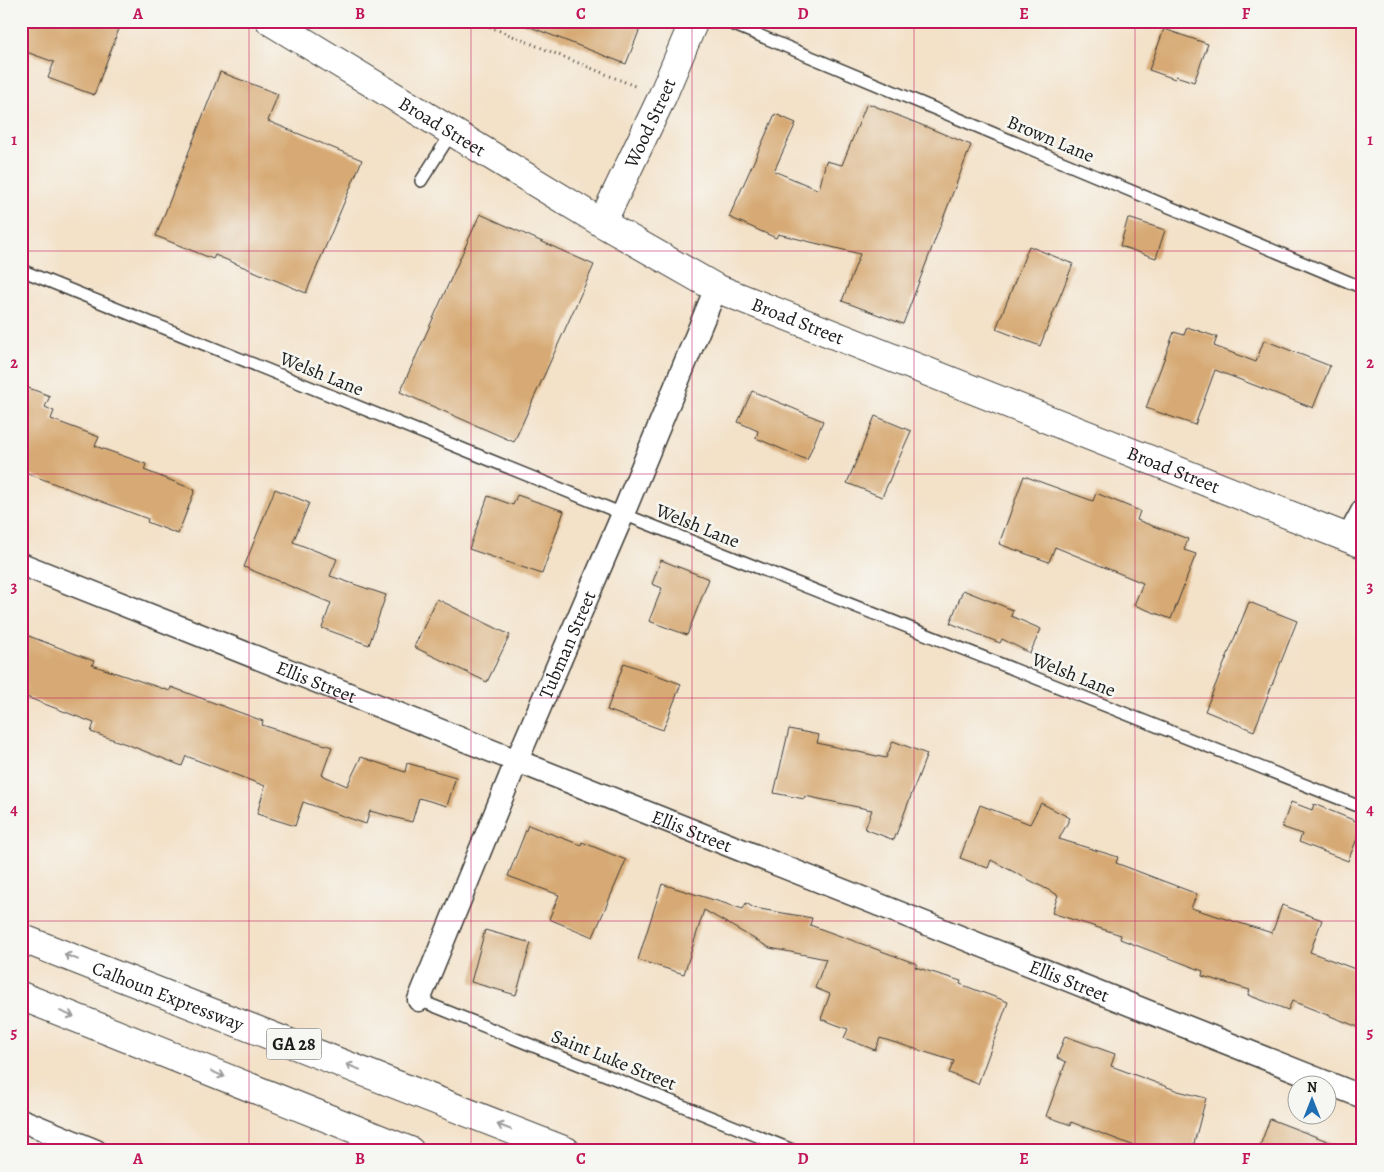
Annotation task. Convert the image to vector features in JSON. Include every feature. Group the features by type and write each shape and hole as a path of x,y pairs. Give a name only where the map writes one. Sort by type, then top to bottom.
{"main road":[{"name":"Broad Street","path":"270,21 602,223 716,288 1355,542"},
{"name":"Wood Street","path":"602,223 662,97 694,21"},
{"name":"Calhoun Expressway","path":"21,938 566,1151"},
{"path":"21,996 410,1151"}],"street":[{"name":"Tubman Street","path":"419,1000 517,760 623,514 716,288"},
{"path":"1355,542 1363,510"},
{"name":"Ellis Street","path":"21,564 1363,1097"},
{"path":"21,1120 96,1151"}],"lane":[{"name":"Brown Lane","path":"725,21 1363,288"},
{"path":"421,181 452,132"},
{"name":"Welsh Lane","path":"21,270 623,514 1363,808"},
{"name":"Saint Luke Street","path":"419,1000 795,1151"}],"path":[{"path":"476,21 662,97"}],"building":[{"path":"21,21 122,21 94,95 48,78 54,62 21,50"},
{"path":"521,21 643,21 626,64 520,23"},
{"path":"1164,29 1208,44 1194,82 1176,76 1175,79 1149,70"},
{"path":"220,72 278,94 268,121 362,160 306,293 215,255 213,259 156,236"},
{"path":"867,103 971,145 903,324 842,301 860,254 778,234 776,238 729,217 775,114 796,123 774,171 819,190 826,161 842,165"},
{"path":"480,214 594,265 514,442 400,392"},
{"path":"1128,218 1165,230 1156,258 1120,246"},
{"path":"1029,246 1073,264 1040,346 996,329"},
{"path":"1187,327 1217,337 1214,346 1256,362 1264,340 1330,366 1313,408 1215,370 1195,425 1146,408 1174,332 1184,335"},
{"path":"26,387 50,396 45,407 54,411 51,419 99,437 95,446 146,464 144,470 195,490 178,534 147,522 148,519 21,471 21,397"},
{"path":"752,391 823,421 807,460 756,438 758,431 738,422"},
{"path":"875,416 911,431 882,497 847,483"},
{"path":"1024,476 1093,501 1096,493 1140,511 1137,520 1188,539 1184,550 1196,554 1171,619 1134,605 1143,583 1055,547 1049,562 999,544"},
{"path":"275,489 309,503 293,542 337,559 330,576 386,595 369,645 322,628 331,603 244,567"},
{"path":"517,495 564,511 542,574 469,549 488,496 513,505"},
{"path":"661,560 709,579 687,635 649,621 662,588 652,584"},
{"path":"963,590 1013,610 1011,616 1041,629 1030,653 1002,639 1000,643 950,623"},
{"path":"437,599 510,635 487,682 414,647"},
{"path":"1249,602 1297,621 1254,731 1205,711"},
{"path":"21,633 94,661 92,665 170,691 171,687 263,721 262,725 332,747 322,775 347,786 361,757 405,772 407,763 456,777 447,806 419,798 412,822 370,811 366,824 303,802 295,826 257,814 265,786 186,756 182,766 91,732 94,723 21,695"},
{"path":"624,663 681,684 663,730 607,710"},
{"path":"789,729 819,735 817,743 886,758 893,741 927,754 894,840 865,829 872,810 805,796 804,799 774,793"},
{"path":"1291,802 1312,810 1314,804 1363,824 1348,861 1299,842 1302,834 1282,827"},
{"path":"1041,803 1070,818 1059,839 1118,857 1116,863 1197,894 1191,908 1272,933 1282,905 1322,920 1310,952 1363,972 1363,1029 1292,1001 1288,1010 1248,995 1250,990 1202,976 1203,971 1120,939 1121,935 1052,913 1058,895 991,860 988,868 960,858 980,805 1030,824"},
{"path":"528,825 581,845 582,842 626,860 593,937 549,919 559,895 508,876"},
{"path":"662,884 743,909 746,903 754,908 812,918 810,925 917,964 915,967 961,981 960,984 1008,1002 978,1084 949,1073 954,1061 880,1038 875,1050 844,1038 848,1029 821,1019 830,994 815,988 826,959 770,948 704,910 684,974 638,960"},
{"path":"485,930 531,943 516,995 471,982"},
{"path":"1065,1036 1115,1054 1111,1066 1178,1091 1206,1098 1192,1151 1148,1151 1071,1122 1071,1125 1046,1116 1066,1062 1057,1058"},
{"path":"1270,1119 1348,1149 1348,1151 1258,1151"}]}
